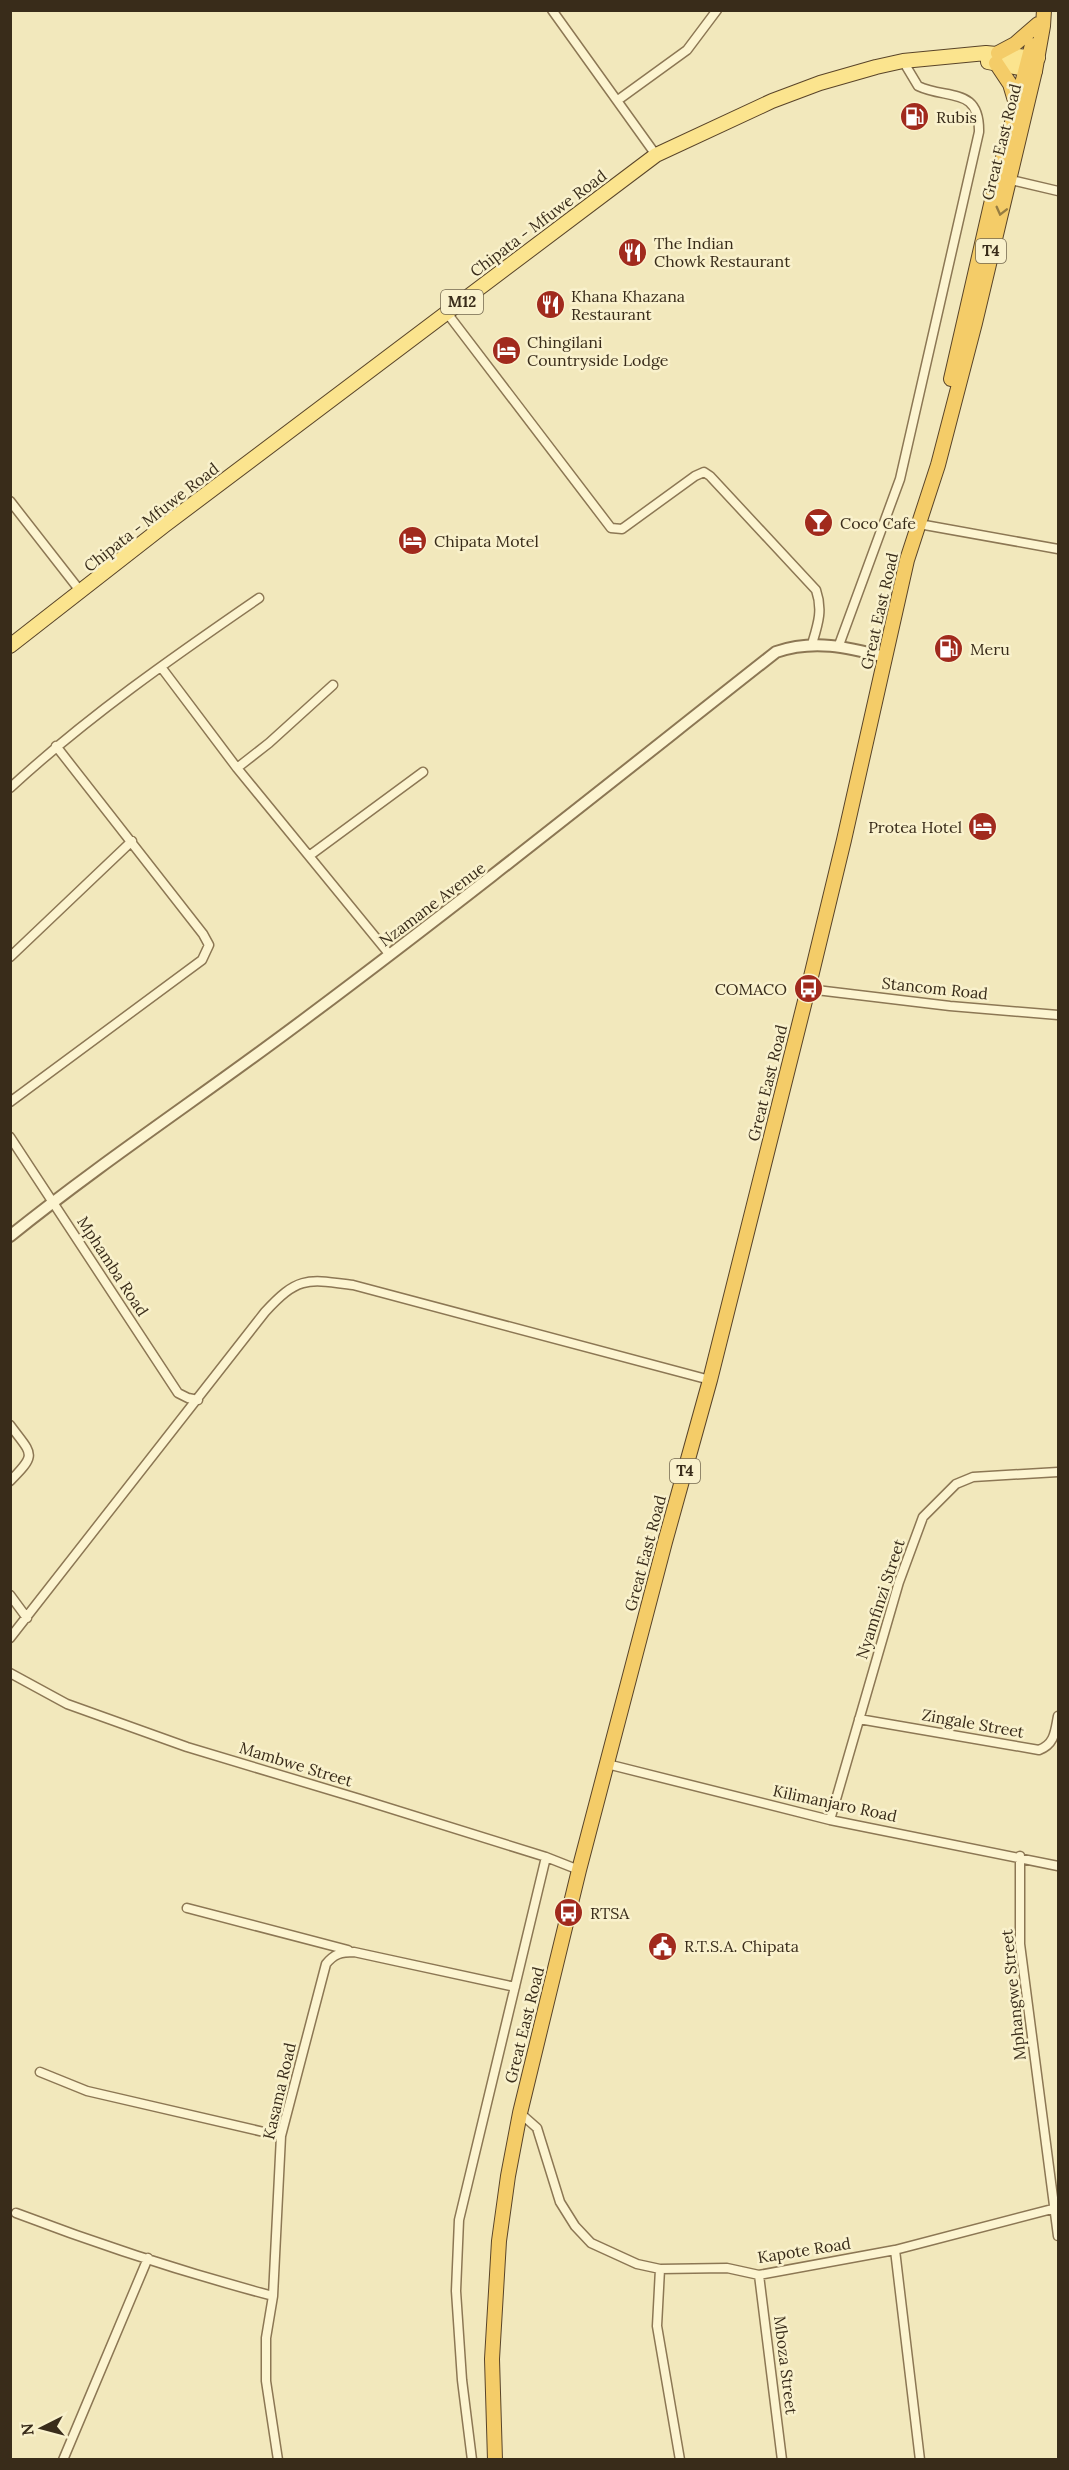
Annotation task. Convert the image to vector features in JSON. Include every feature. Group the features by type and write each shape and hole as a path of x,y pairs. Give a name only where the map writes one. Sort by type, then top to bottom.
{"highway":[{"path":"1016,104 1010,84 997,58 1016,44 1042,15"},
{"name":"Great East Road","path":"1003,178 1042,15"},
{"name":"Great East Road","path":"495,2460 492,2359 498,2252 508,2176 520,2113 579,1870 710,1380 808,989 907,560 928,489 938,465 969,344 1016,104 1032,64"}],"main road":[{"name":"Chipata - Mfuwe Road","path":"10,646 165,525 656,155 772,101 820,83 903,61 963,56 997,58"},
{"name":"M12","path":"997,58 1032,64"}],"street":[{"path":"552,10 656,155"},
{"path":"618,100 687,50 717,10"},
{"path":"839,645 900,479 979,132 980,119 970,102 959,96 918,86 903,61"},
{"path":"1003,178 1059,191"},
{"path":"447,314 611,528 622,529 695,476 704,472 710,476 816,590 821,615 812,644"},
{"path":"11,503 81,592"},
{"path":"919,524 1059,549"},
{"path":"10,788 57,746 161,666 259,598"},
{"name":"Nzamane Avenue","path":"10,1236 52,1202 227,1078 390,956 776,652 793,646 839,645 885,657"},
{"path":"161,666 237,768 390,956"},
{"path":"237,768 270,743 333,685"},
{"path":"10,1102 207,954 209,945 132,841 57,746"},
{"path":"309,856 423,772"},
{"path":"10,957 132,841"},
{"name":"Stancom Road","path":"808,989 950,1006 1059,1015"},
{"name":"Mphamba Road","path":"10,1137 178,1393 198,1400"},
{"path":"10,1638 265,1312 284,1292 298,1284 321,1281 353,1285 710,1380"},
{"path":"10,1425 29,1455 29,1463 10,1481"},
{"name":"Nyamfinzi Street","path":"831,1820 899,1582 923,1517 956,1484 973,1477 1059,1472"},
{"path":"10,1595 27,1618"},
{"name":"Mambwe Street","path":"10,1673 68,1704 187,1748 546,1857 579,1870"},
{"name":"Zingale Street","path":"859,1719 1039,1750 1048,1746 1053,1739 1059,1716"},
{"name":"Kilimanjaro Road","path":"607,1764 831,1820 1020,1856 1059,1866"},
{"name":"Mphangwe Street","path":"1020,1856 1020,1944 1059,2236"},
{"path":"472,2460 462,2380 456,2291 459,2220 546,1857"},
{"path":"187,1908 354,1952 515,1987"},
{"name":"Kasama Road","path":"278,2460 266,2381 266,2338 273,2296 281,2136 326,1964 333,1956 342,1952 354,1952"},
{"path":"40,2072 87,2091 281,2136"},
{"name":"Kapote Road","path":"520,2113 537,2128 560,2202 575,2226 591,2243 637,2264 660,2270 727,2268 759,2275 895,2250 1056,2208"},
{"path":"16,2213 71,2234 273,2296"},
{"path":"895,2250 920,2460"},
{"path":"63,2460 148,2258"},
{"path":"660,2270 657,2326 680,2460"},
{"name":"Mboza Street","path":"759,2275 782,2460"}],"place":[{"name":"Rubis","path":"915,117"},
{"name":"The Indian Chowk Restaurant","path":"633,252"},
{"name":"Khana Khazana Restaurant","path":"550,305"},
{"name":"Chingilani Countryside Lodge","path":"506,351"},
{"name":"Coco Cafe","path":"819,523"},
{"name":"Chipata Motel","path":"413,541"},
{"name":"Meru","path":"949,649"},
{"name":"Protea Hotel","path":"983,827"},
{"name":"COMACO","path":"808,989"},
{"name":"RTSA","path":"569,1913"},
{"name":"R.T.S.A. Chipata","path":"663,1946"}]}
